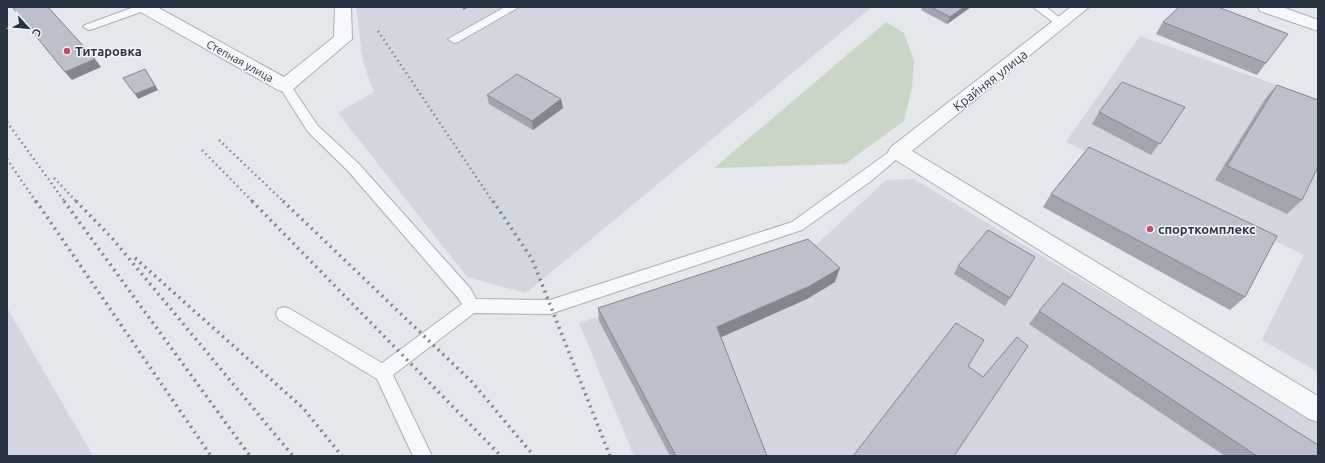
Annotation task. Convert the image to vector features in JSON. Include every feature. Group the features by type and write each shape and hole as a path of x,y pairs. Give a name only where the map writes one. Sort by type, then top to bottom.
{"street":[{"name":"Степная улица","path":"145,7 285,86 343,39 343,7"},
{"name":"Крайняя улица","path":"898,152 1062,24 1081,7"},
{"path":"1266,7 1318,26"},
{"path":"898,152 1318,410"}],"lane":[{"path":"89,27 145,7"},
{"path":"454,39 513,7"},
{"path":"1039,7 1062,24"},
{"path":"285,86 313,129 358,173 464,293 471,306"},
{"path":"383,373 471,306 550,307 796,226 866,177 898,152"},
{"path":"284,314 383,373 423,456"}],"shaded area":[{"path":"356,7 872,7 526,293 467,277 338,113 374,92 363,62"},
{"path":"1140,36 1318,100 1318,372 1262,340 1304,255 1066,142"},
{"path":"914,179 1318,422 1318,456 634,456 579,323 817,244 886,180"},
{"path":"7,308 93,456 7,456"}],"green space":[{"path":"886,22 904,33 914,61 912,87 904,121 845,164 714,168"}],"building":[{"name":"Титаровка","path":"48,7 95,59 65,72 13,8"},
{"path":"931,7 964,7 950,17"},
{"path":"1179,7 1218,7 1288,34 1266,63 1163,22"},
{"path":"145,69 155,86 135,94 123,78"},
{"path":"517,74 561,99 532,121 487,95"},
{"path":"1122,82 1185,107 1160,144 1099,112"},
{"path":"1277,85 1318,100 1318,167 1302,200 1227,166"},
{"name":"спорткомплекс","path":"1089,147 1277,236 1245,297 1051,194"},
{"path":"988,230 1035,257 1010,298 958,266"},
{"path":"808,239 840,268 810,286 717,327 767,456 676,456 598,308"},
{"path":"1063,283 1318,445 1318,456 1257,456 1039,311"},
{"path":"956,323 984,340 968,366 983,377 1017,337 1028,346 954,456 853,456"}],"railway":[{"path":"378,31 493,202"},
{"path":"7,122 65,202"},
{"path":"219,140 284,202"},
{"path":"202,150 253,202"},
{"path":"7,159 36,202"},
{"path":"54,178 77,202"},
{"path":"36,201 211,456"},
{"path":"64,201 250,456"},
{"path":"76,201 112,238 293,456"},
{"path":"252,201 501,456"},
{"path":"283,201 472,382 534,456"},
{"path":"493,201 532,259 610,456"},
{"path":"135,258 303,408 342,456"}],"place":[{"name":"Титаровка","path":"67,51"},
{"name":"спорткомплекс","path":"1150,229"}]}
